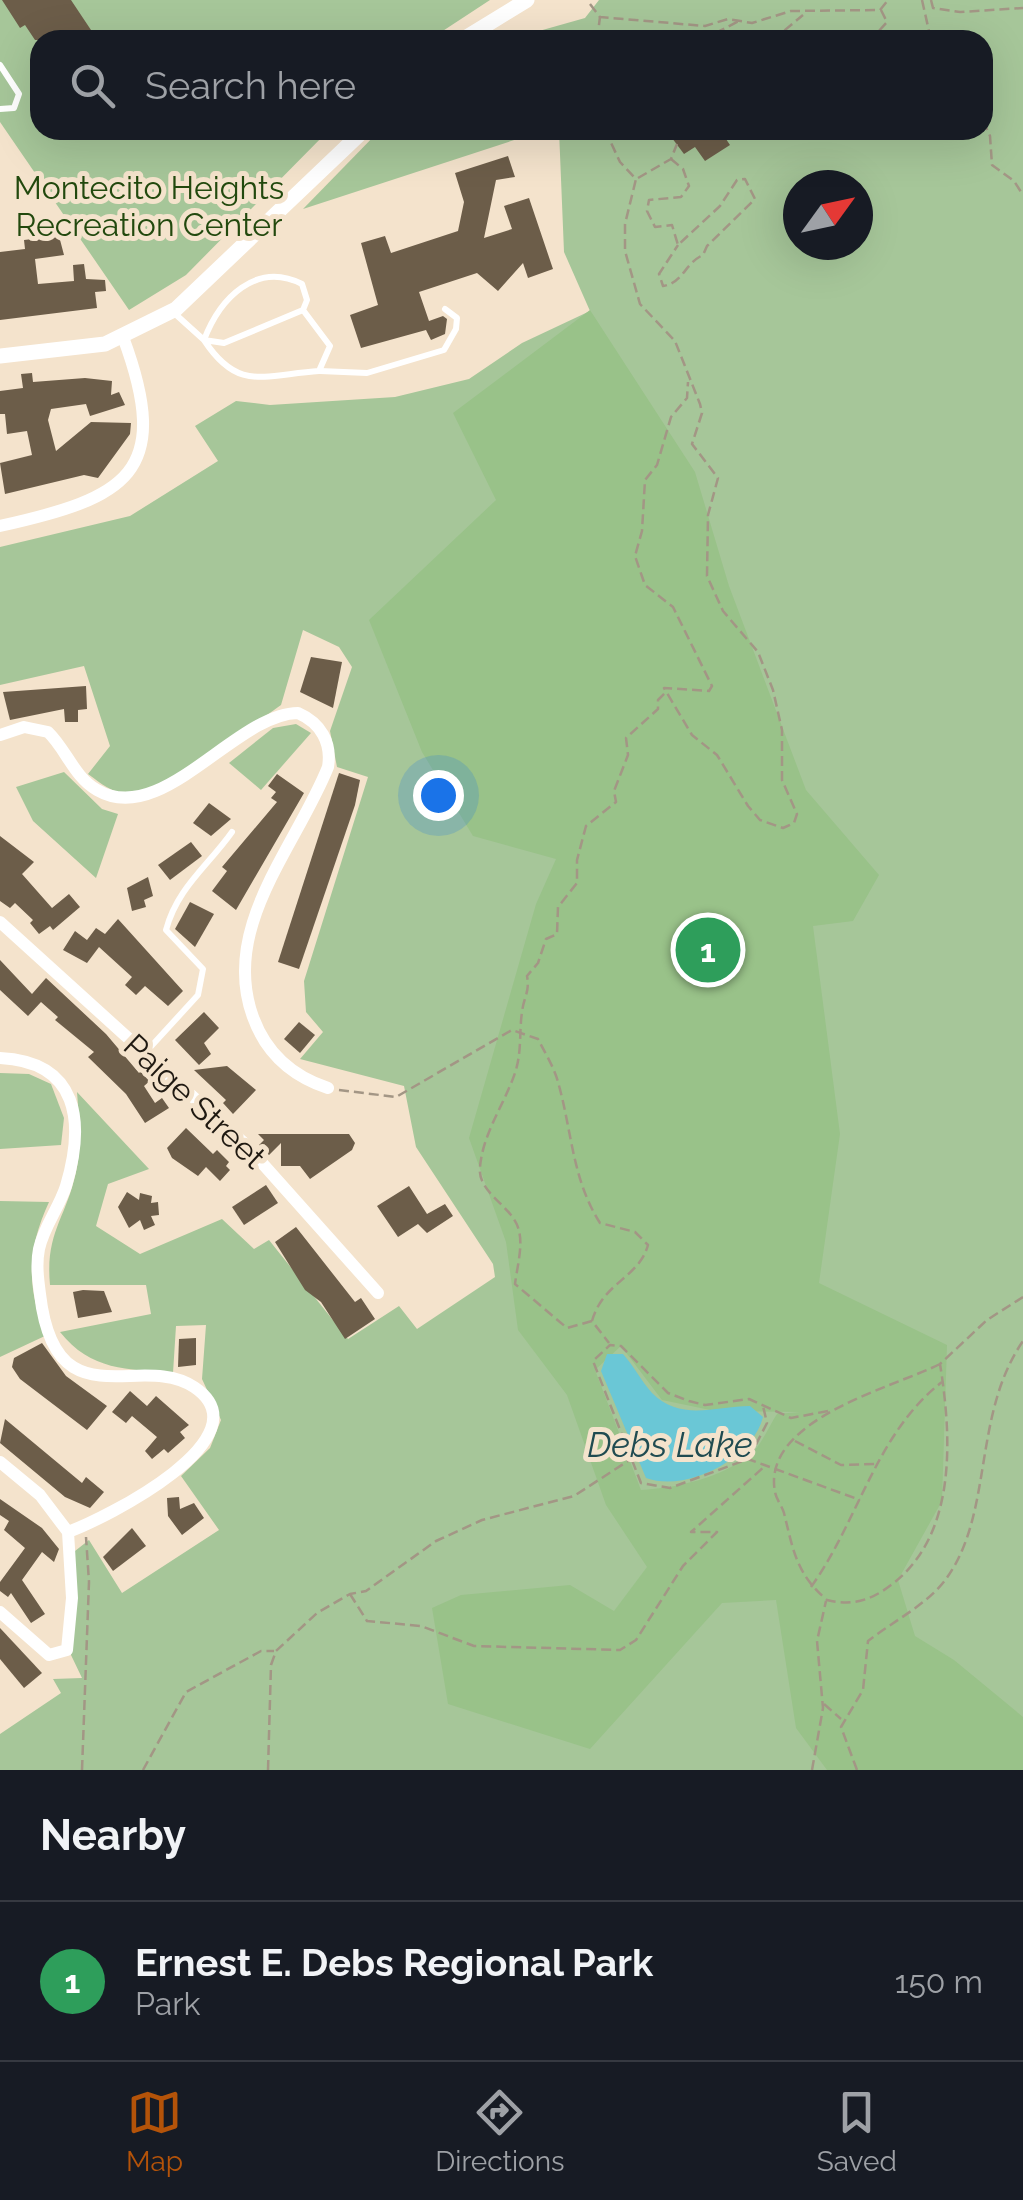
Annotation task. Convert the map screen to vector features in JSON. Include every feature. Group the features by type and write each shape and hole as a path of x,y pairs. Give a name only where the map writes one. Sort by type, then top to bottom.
{"street":[{"path":"478,30 527,0"},
{"path":"0,356 90,347 123,337 172,311 204,286 354,140"},
{"path":"0,526 88,503 128,474 143,440 145,422 139,383 123,337"},
{"path":"0,734 24,728 48,732 96,790 127,798 156,790 275,717 298,713 319,728 330,754 328,768 254,917 243,966 250,1009 266,1045 292,1072 328,1088"},
{"name":"Paige Street","path":"0,922 269,1168 378,1293"},
{"path":"0,1058 19,1059 49,1071 68,1092 74,1115 66,1186 42,1237 36,1268 49,1334 72,1366 86,1374 114,1380 162,1379 194,1388 212,1416 204,1447 154,1486 68,1532"},
{"path":"0,1462 40,1495 68,1532 72,1598 67,1650 49,1655 0,1612"}],"lane":[{"path":"0,65 18,94 14,108 0,108"},
{"path":"256,276 289,278 302,284 307,300 303,310 224,343 204,340 242,284 256,276"},
{"path":"172,311 204,340 221,366 240,377 318,370 366,373 444,350 456,329 457,318 446,308"},
{"path":"303,310 330,346 318,370"},
{"path":"144,1054 202,987 203,969 168,936 167,924 186,884 232,832"}],"path":[{"path":"600,17 706,26 740,20 752,23 790,11 804,14 880,10 888,0"},
{"path":"922,0 929,30"},
{"path":"931,0 933,8 960,12 1023,8"},
{"path":"590,4 600,17 598,30"},
{"path":"880,10 887,22 880,30"},
{"path":"785,30 804,14"},
{"path":"721,30 740,20"},
{"path":"609,140 620,162 636,179"},
{"path":"990,140 992,165 1014,181 1023,195"},
{"path":"677,144 671,159 636,179 625,224 625,250 640,304 674,341 702,413 692,444 718,484 708,515 708,576 715,598 758,652 773,690 782,730 782,780 790,789 791,805 795,805 794,824 783,828 760,820 717,755 692,735 666,692 666,685 711,690 673,607 645,585 635,556 642,531 645,480 657,465 672,416 687,398 688,382"},
{"path":"671,159 683,168 689,186 682,197 649,200 647,212 655,227 672,225 678,245 659,274 663,286 682,276 693,260 704,255 707,246 755,199 745,178 730,185 728,196 678,245"},
{"path":"592,1322 567,1328 515,1284 520,1234 514,1216 486,1188 479,1173 484,1143 515,1072 524,1030 522,1010 530,992 526,976 538,963 546,939 557,934 558,907 577,884 577,860 586,826 616,802 614,791 628,755 626,738 658,708 658,700 666,692"},
{"path":"328,1088 386,1098 409,1091 512,1030 524,1030 538,1039 558,1079 578,1180 600,1223 635,1232 648,1246 644,1259 605,1292 592,1322"},
{"path":"592,1322 610,1344 621,1346 668,1393 705,1405 749,1399 791,1418 829,1410 940,1364 987,1320 1023,1297"},
{"path":"843,1720 863,1690 868,1641 943,1584 956,1564 984,1469 985,1432 994,1397 1023,1341"},
{"path":"610,1344 593,1361 641,1483 670,1488 748,1459 764,1434 767,1422 762,1406"},
{"path":"829,1410 795,1441 777,1470 774,1490 797,1567 811,1587 827,1600 864,1602 898,1580 926,1552 942,1501 940,1364"},
{"path":"811,1587 845,1538 860,1500 902,1422 943,1380"},
{"path":"795,1441 841,1465 878,1464"},
{"path":"268,1770 271,1665 276,1651 317,1613 350,1594 366,1591 436,1541 482,1520 574,1496 632,1458"},
{"path":"748,1459 860,1500"},
{"path":"350,1594 367,1622 421,1626 463,1644 620,1650 636,1640 683,1566 717,1532 690,1532 766,1465"},
{"path":"82,1770 89,1582 85,1526"},
{"path":"812,1770 823,1703 817,1641 827,1600"},
{"path":"144,1770 186,1692 260,1651 276,1651"},
{"path":"823,1703 843,1720 857,1770"}],"green space":[{"name":"Montecito Heights Recreation Center","path":"0,0 490,0 444,30 30,30 30,140 319,140 186,275 129,310 0,122"},
{"path":"599,0 1023,0 1023,1770 0,1770 0,1734 61,1693 53,1679 82,1678 71,1655 75,1551 89,1540 122,1593 219,1530 181,1476 210,1448 221,1420 202,1379 206,1325 176,1326 173,1373 125,1369 97,1361 60,1332 151,1314 146,1285 50,1285 53,1238 78,1162 77,1092 149,1169 108,1184 96,1226 140,1254 222,1219 254,1249 269,1240 348,1339 399,1306 417,1329 495,1277 493,1264 416,1147 404,1086 300,1059 323,1032 306,1012 304,981 368,777 337,767 330,731 352,667 339,647 303,630 281,705 163,782 144,790 118,792 88,774 110,746 84,666 0,685 0,547 130,516 218,461 195,426 236,401 270,405 395,397 469,379 522,343 590,311 564,252 559,140 993,140 993,30 542,30 585,18"},
{"path":"370,140 514,140 303,209"},
{"path":"590,310 695,472 729,586 806,790 879,875 853,921 813,926 840,1134 819,1283 947,1345 942,1501 898,1580 915,1636 954,1660 1023,1717 1023,1770 827,1770 796,1728 776,1600 722,1603 590,1749 448,1704 432,1608 461,1595 570,1585 614,1611 647,1567 606,1505 567,1395 518,1330 506,1242 469,1138 536,904 556,859 473,836 422,752 369,620 496,500 453,413","holes":["621,1346 662,1400 715,1411 800,1412 777,1414 754,1451 725,1470 683,1484 641,1490 595,1370"]},
{"path":"296,724 311,733 261,790 229,763 273,728"},
{"path":"64,772 102,809 118,814 96,878 33,821 16,787"},
{"path":"0,1073 29,1074 51,1084 64,1118 61,1145 0,1149"},
{"path":"0,1201 49,1202 37,1235 32,1268 35,1301 47,1335 0,1357"}],"water":[{"name":"Debs Lake","path":"607,1354 623,1354 652,1393 675,1407 699,1410 750,1406 763,1417 757,1432 732,1458 698,1476 680,1481 646,1478 601,1371"}],"building":[{"path":"2,0 71,0 91,30 30,32 25,25 20,28"},
{"path":"674,140 727,140 730,145 705,161 695,147 684,154"},
{"path":"508,156 515,177 496,180 484,238 512,229 504,206 529,198 553,269 528,278 523,263 498,291 477,273 419,292 429,321 443,316 447,319 445,334 431,340 426,330 361,348 350,315 378,305 361,243 385,236 391,253 458,231 464,202 455,173"},
{"path":"59,236 64,255 35,259 38,284 74,281 73,265 84,264 86,279 105,280 106,291 95,292 97,308 0,320 0,252 25,249 24,240"},
{"path":"32,373 33,382 85,378 112,381 111,395 119,392 125,405 90,416 86,404 51,409 48,420 56,451 91,422 131,423 130,434 98,478 84,475 5,494 0,463 32,455 27,431 7,434 5,414 0,414 0,391 23,388 21,374"},
{"path":"311,657 342,662 333,708 300,692"},
{"path":"86,686 87,709 78,710 78,722 65,722 64,709 10,720 3,692"},
{"path":"339,773 360,780 355,805 299,969 278,962"},
{"path":"277,774 304,793 236,910 212,891 227,871 222,867 277,802 271,798 276,792 268,786"},
{"path":"209,803 231,819 211,836 193,823"},
{"path":"0,836 34,862 22,874 52,908 69,894 80,907 53,930 50,926 39,934 30,923 33,920 15,903 10,908 0,901"},
{"path":"191,842 202,856 170,880 158,865"},
{"path":"148,877 153,896 144,900 146,907 132,911 127,888"},
{"path":"190,902 214,914 195,947 175,929"},
{"path":"118,919 183,991 168,1006 145,986 136,995 125,985 132,977 99,947 87,963 63,950 75,931 87,940 96,928 105,934"},
{"path":"0,960 32,994 46,978 106,1034 139,1073 142,1070 151,1080 144,1086 155,1103 162,1098 169,1108 145,1123 126,1094 88,1057 94,1052 55,1020 58,1017 41,1002 28,1016 0,990"},
{"path":"204,1012 219,1028 204,1043 211,1054 199,1065 175,1040"},
{"path":"299,1022 315,1035 300,1053 284,1039"},
{"path":"227,1066 256,1090 233,1114 223,1103 226,1100 194,1070"},
{"path":"186,1128 213,1154 217,1150 229,1162 226,1166 230,1170 220,1181 206,1167 198,1176 172,1158 167,1148"},
{"path":"258,1134 349,1134 355,1143 352,1150 310,1179 300,1166 281,1166 281,1143 269,1155 259,1145 264,1140"},
{"path":"266,1185 278,1203 244,1225 232,1207"},
{"path":"409,1186 427,1214 445,1204 453,1216 427,1233 418,1224 398,1237 377,1206"},
{"path":"127,1192 139,1200 140,1193 152,1196 151,1203 158,1202 159,1215 151,1216 155,1225 144,1230 140,1220 129,1228 118,1207"},
{"path":"296,1227 355,1302 361,1298 375,1319 345,1339 321,1302 305,1290 275,1242"},
{"path":"104,1291 112,1312 78,1318 73,1292"},
{"path":"196,1338 196,1365 178,1367 179,1339"},
{"path":"42,1343 66,1376 107,1406 87,1430 20,1379 12,1367 14,1358"},
{"path":"130,1391 147,1406 156,1396 189,1425 180,1432 185,1438 168,1453 164,1449 152,1459 145,1451 157,1437 132,1416 126,1423 112,1412"},
{"path":"5,1419 82,1483 86,1477 104,1492 90,1508 65,1497 0,1443"},
{"path":"179,1497 180,1509 194,1503 204,1518 182,1535 168,1516 167,1498"},
{"path":"0,1499 42,1528 59,1549 54,1562 42,1552 22,1580 45,1614 31,1623 11,1593 8,1597 0,1591 0,1582 25,1548 4,1530 9,1521 0,1515"},
{"path":"132,1528 146,1546 113,1571 103,1557"},
{"path":"0,1628 42,1673 24,1688 0,1659"}],"place":[{"name":"Ernest E. Debs Regional Park","path":"708,950"}]}
